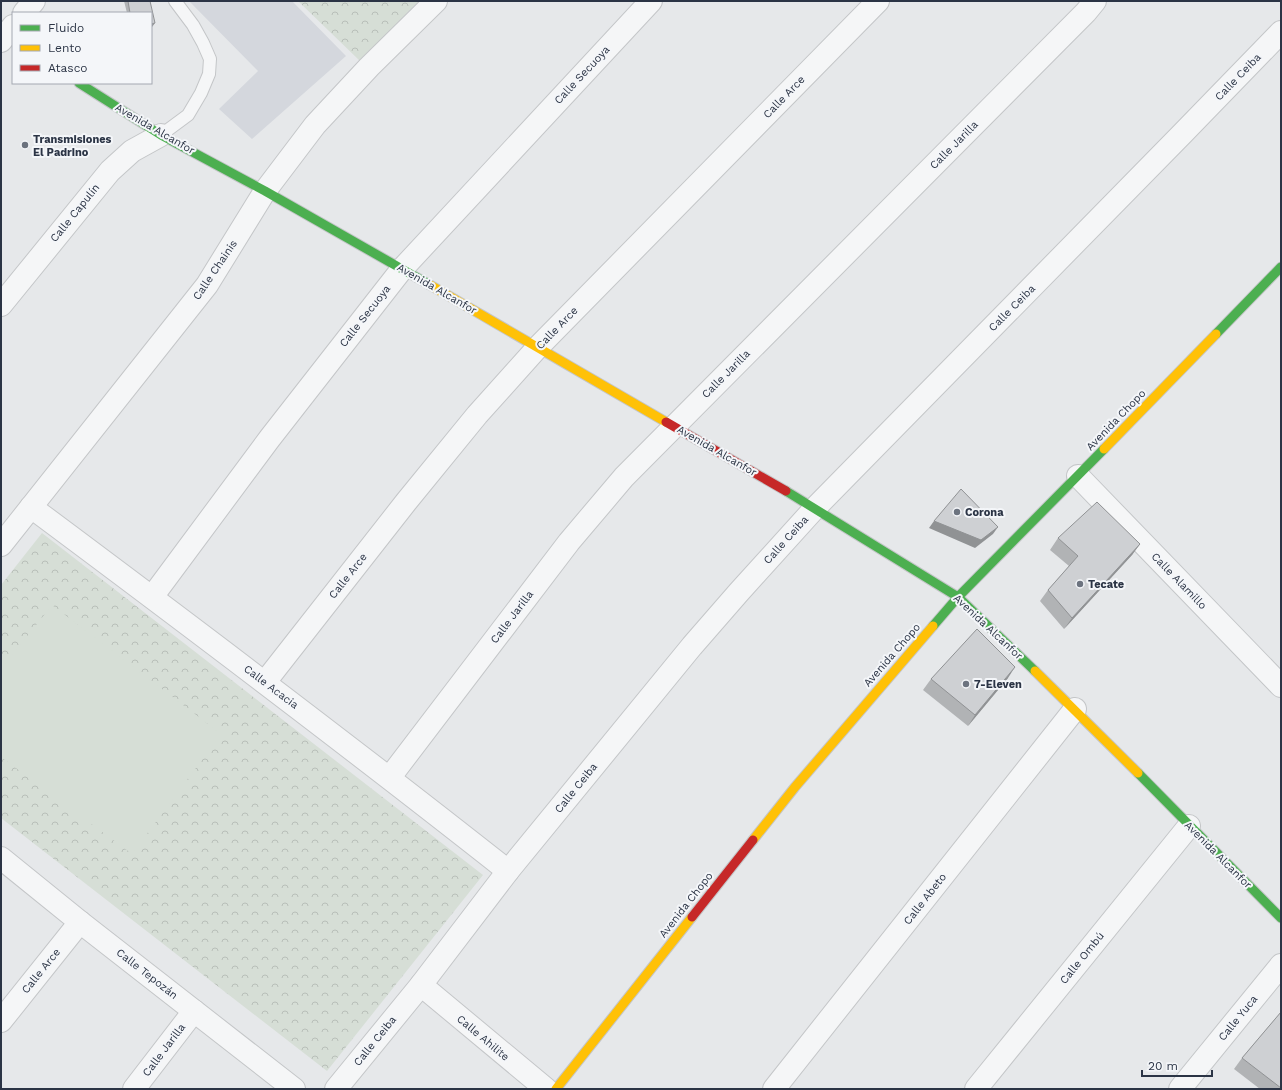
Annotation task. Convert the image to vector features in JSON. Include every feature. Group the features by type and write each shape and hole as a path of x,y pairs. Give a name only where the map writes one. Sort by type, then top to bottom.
{"street":[{"path":"25,12 34,1"},
{"name":"Calle Chainis","path":"1,545 207,284 265,191 315,125 369,67 436,1"},
{"name":"Calle Secuoya","path":"152,597 270,438 402,269 651,1"},
{"name":"Calle Arce","path":"265,682 415,490 477,415 538,348 878,1"},
{"name":"Calle Jarilla","path":"390,777 569,542 624,477 1096,1"},
{"name":"Calle Ceiba","path":"336,1089 421,985 508,871 692,646 815,508 1184,133 1281,32"},
{"name":"Avenida Alcanfor","path":"82,84 161,135 265,191 674,426 815,508 958,596 1075,709 1281,918"},
{"name":"Calle Capulín","path":"1,305 110,171 132,151 161,135"},
{"name":"Avenida Chopo","path":"556,1089 795,787 958,596 1078,476 1281,267"},
{"name":"Calle Alamillo","path":"1078,476 1281,686"},
{"name":"Calle Acacia","path":"31,507 390,777 508,871"},
{"name":"Calle Abeto","path":"774,1089 1075,709"},
{"name":"Calle Ombú","path":"976,1089 1189,826"},
{"name":"Calle Tepozán","path":"1,858 80,922 294,1089"},
{"name":"Calle Arce","path":"1,1021 80,922"},
{"name":"Calle Yuca","path":"1180,1089 1281,965"},
{"name":"Calle Ahilite","path":"421,985 546,1089"},
{"name":"Calle Jarilla","path":"134,1089 194,1011"}],"lane":[{"path":"161,135 188,115 201,93 209,74 210,59 203,43 193,25 175,1"}],"shaded area":[{"path":"189,1 292,1 346,56 252,139 219,109 258,71"}],"green space":[{"path":"298,1 419,1 360,61"},
{"path":"42,533 483,875 327,1071 1,818 1,585"},
{"path":"52,605 221,734 132,854 1,757 1,669"}],"building":[{"path":"128,1 150,1 155,23 152,24 152,12 130,12"},
{"name":"Corona","path":"961,489 998,527 981,540 934,521"},
{"name":"Tecate","path":"1097,502 1140,544 1072,618 1048,590 1078,556 1058,538"},
{"name":"7-Eleven","path":"977,629 1015,667 975,715 931,679"},
{"path":"1281,1012 1281,1088 1242,1058"}],"traffic: fast":[{"path":"81,84 161,135 265,191 430,285"},
{"path":"1216,334 1281,267"},
{"path":"933,626 958,597 1104,449"},
{"path":"786,491 958,597 1035,671"},
{"path":"1138,773 1281,918"}],"traffic: slow":[{"path":"430,285 666,422"},
{"path":"1104,449 1216,334"},
{"path":"753,840 795,787 933,626"},
{"path":"1035,671 1138,773"},
{"path":"556,1089 692,917"}],"traffic: jam":[{"path":"666,422 786,491"},
{"path":"692,917 753,840"}],"place":[{"name":"Transmisiones El Padrino","path":"25,145"},
{"name":"Corona","path":"957,512"},
{"name":"Tecate","path":"1080,584"},
{"name":"7-Eleven","path":"966,684"}]}
